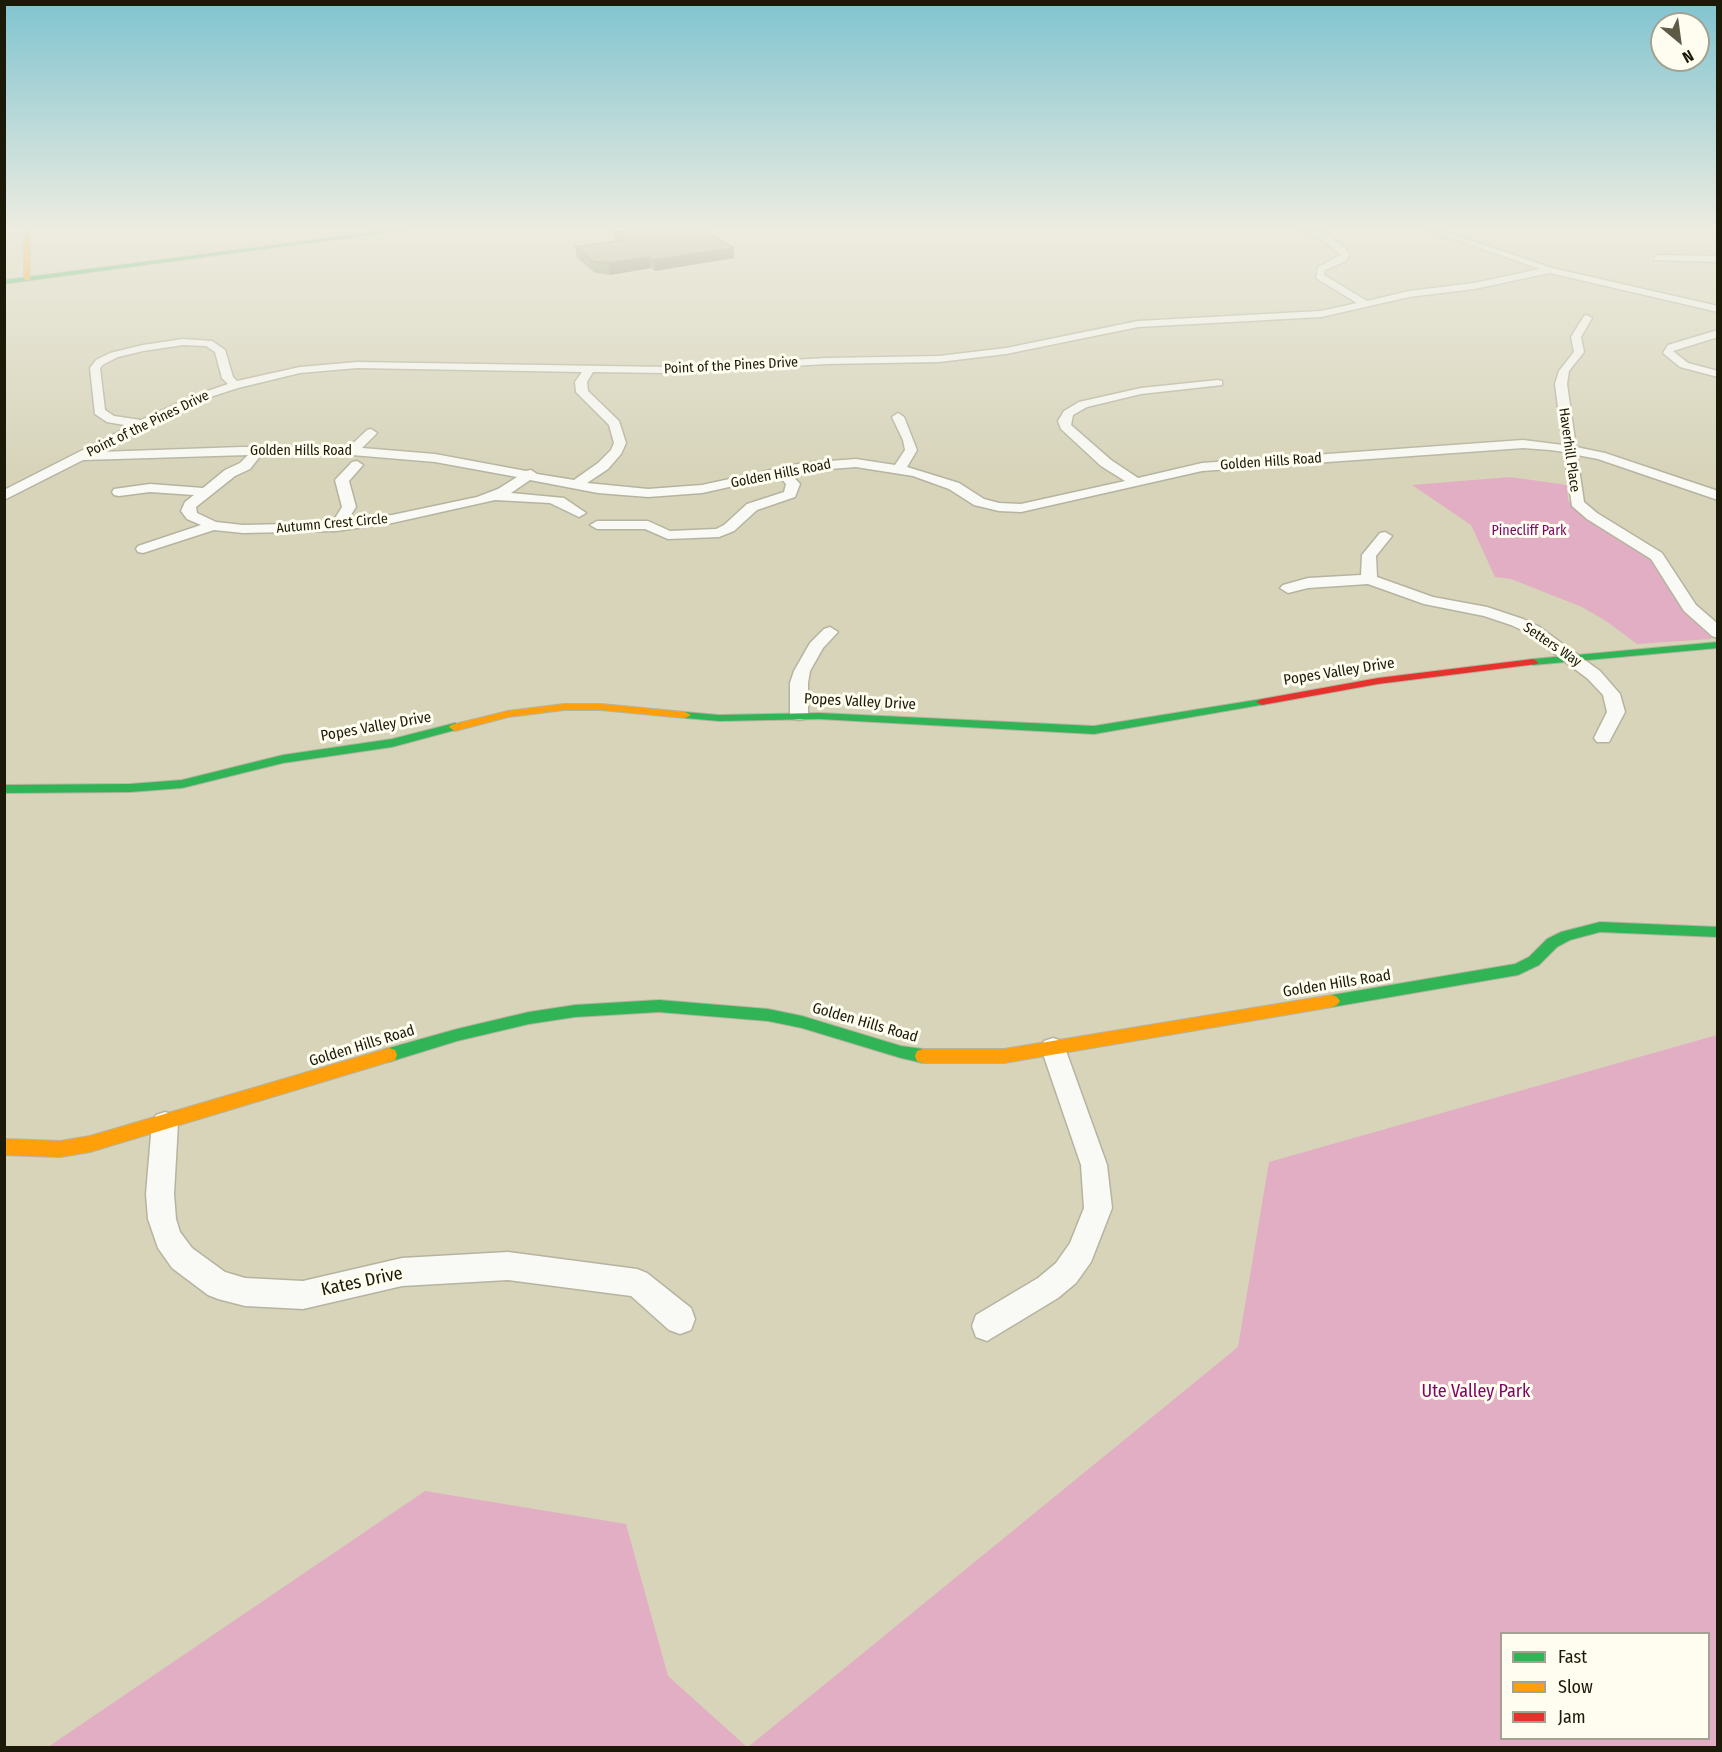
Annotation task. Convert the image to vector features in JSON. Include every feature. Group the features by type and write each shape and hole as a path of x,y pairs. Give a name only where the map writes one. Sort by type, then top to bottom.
{"street":[{"name":"Point of the Pines Drive","path":"4,496 197,398 235,385 300,370 357,365 698,369 827,360 939,359 1006,351 1129,326 1299,316 1325,312"},
{"name":"Haverhill Place","path":"1587,318 1576,337 1579,352 1564,371 1562,380 1568,449 1576,499 1581,508 1657,556 1690,608 1718,633"},
{"path":"1718,333 1698,341 1672,347 1668,353 1684,365 1718,374"},
{"path":"142,424 101,415 95,368 100,362 114,355 143,348 183,342 208,343 220,350 228,378 235,385"},
{"path":"576,485 603,465 617,451 620,443 615,424 582,392 581,382 589,369"},
{"path":"1136,482 1106,463 1074,436 1065,426 1064,421 1068,413 1083,404 1141,391 1218,383"},
{"path":"898,417 909,440 911,450 900,468"},
{"path":"352,451 371,432"},
{"name":"Golden Hills Road","path":"79,456 242,451 352,451 435,458 531,474 576,485 632,493 674,493 782,472 844,463 900,468 943,481 979,502 1009,508 1040,506 1183,470 1505,445 1536,445 1614,459 1718,496"},
{"name":"Autumn Crest Circle","path":"230,473 231,465 242,451"},
{"name":"Autumn Crest Circle","path":"258,451 245,466 230,473 190,505 188,511 200,521 213,526 275,530 336,527 444,516 494,496 531,474"},
{"path":"336,527 349,507 342,480 357,465"},
{"path":"597,525 648,525 668,535 719,534 752,507 790,494 793,483 782,472"},
{"path":"118,492 150,488 206,492"},
{"path":"494,496 550,498 579,513"},
{"path":"143,549 213,526"},
{"path":"1369,579 1369,555 1385,536"},
{"name":"Setters Way","path":"1288,588 1308,583 1369,579 1429,601 1503,616 1532,629 1594,675 1611,694 1616,712 1603,738"},
{"path":"798,716 798,683 802,671 816,646 830,632"},
{"name":"Popes Valley Drive","path":"4,789 130,788 182,784 283,759 392,743 508,714 564,707 601,707 719,718 798,716 1058,729 1112,728 1378,681 1570,657 1718,645"},
{"name":"Golden Hills Road","path":"4,1147 60,1149 117,1137 467,1032 530,1018 618,1007 659,1006 768,1015 802,1022 901,1052 928,1057 1004,1056 1500,974 1534,961 1552,943 1566,936 1600,927 1718,932"},
{"path":"987,1326 1048,1288 1066,1273 1081,1252 1098,1208 1094,1165 1053,1048"},
{"name":"Kates Drive","path":"165,1123 160,1194 162,1219 168,1239 182,1258 218,1285 245,1292 303,1295 402,1272 508,1266 637,1284 681,1319"}],"green space":[{"name":"Pinecliff Park","path":"1510,477 1567,485 1568,500 1575,510 1648,555 1683,611 1711,639 1637,644 1582,607 1511,579 1495,577 1471,525 1412,485"},
{"name":"Ute Valley Park","path":"1717,1035 1717,1747 748,1747 1238,1347 1269,1162"},
{"path":"425,1491 626,1524 668,1676 747,1747 48,1747"}],"traffic: fast":[{"path":"1533,662 1718,645"},
{"path":"685,715 719,718 819,716 1094,730 1262,702"},
{"path":"4,789 130,788 182,784 283,759 392,743 455,727"},
{"path":"1332,1001 1518,969 1534,961 1552,943 1566,936 1600,927 1718,932"},
{"path":"389,1055 457,1035 529,1018 575,1011 659,1006 768,1015 802,1022 901,1052 923,1056"}],"traffic: slow":[{"path":"455,727 508,714 564,707 601,707 685,715"},
{"path":"923,1056 1004,1056 1332,1001"},
{"path":"4,1147 60,1149 90,1144 389,1055"}],"traffic: jam":[{"path":"1262,702 1378,681 1533,662"}]}
